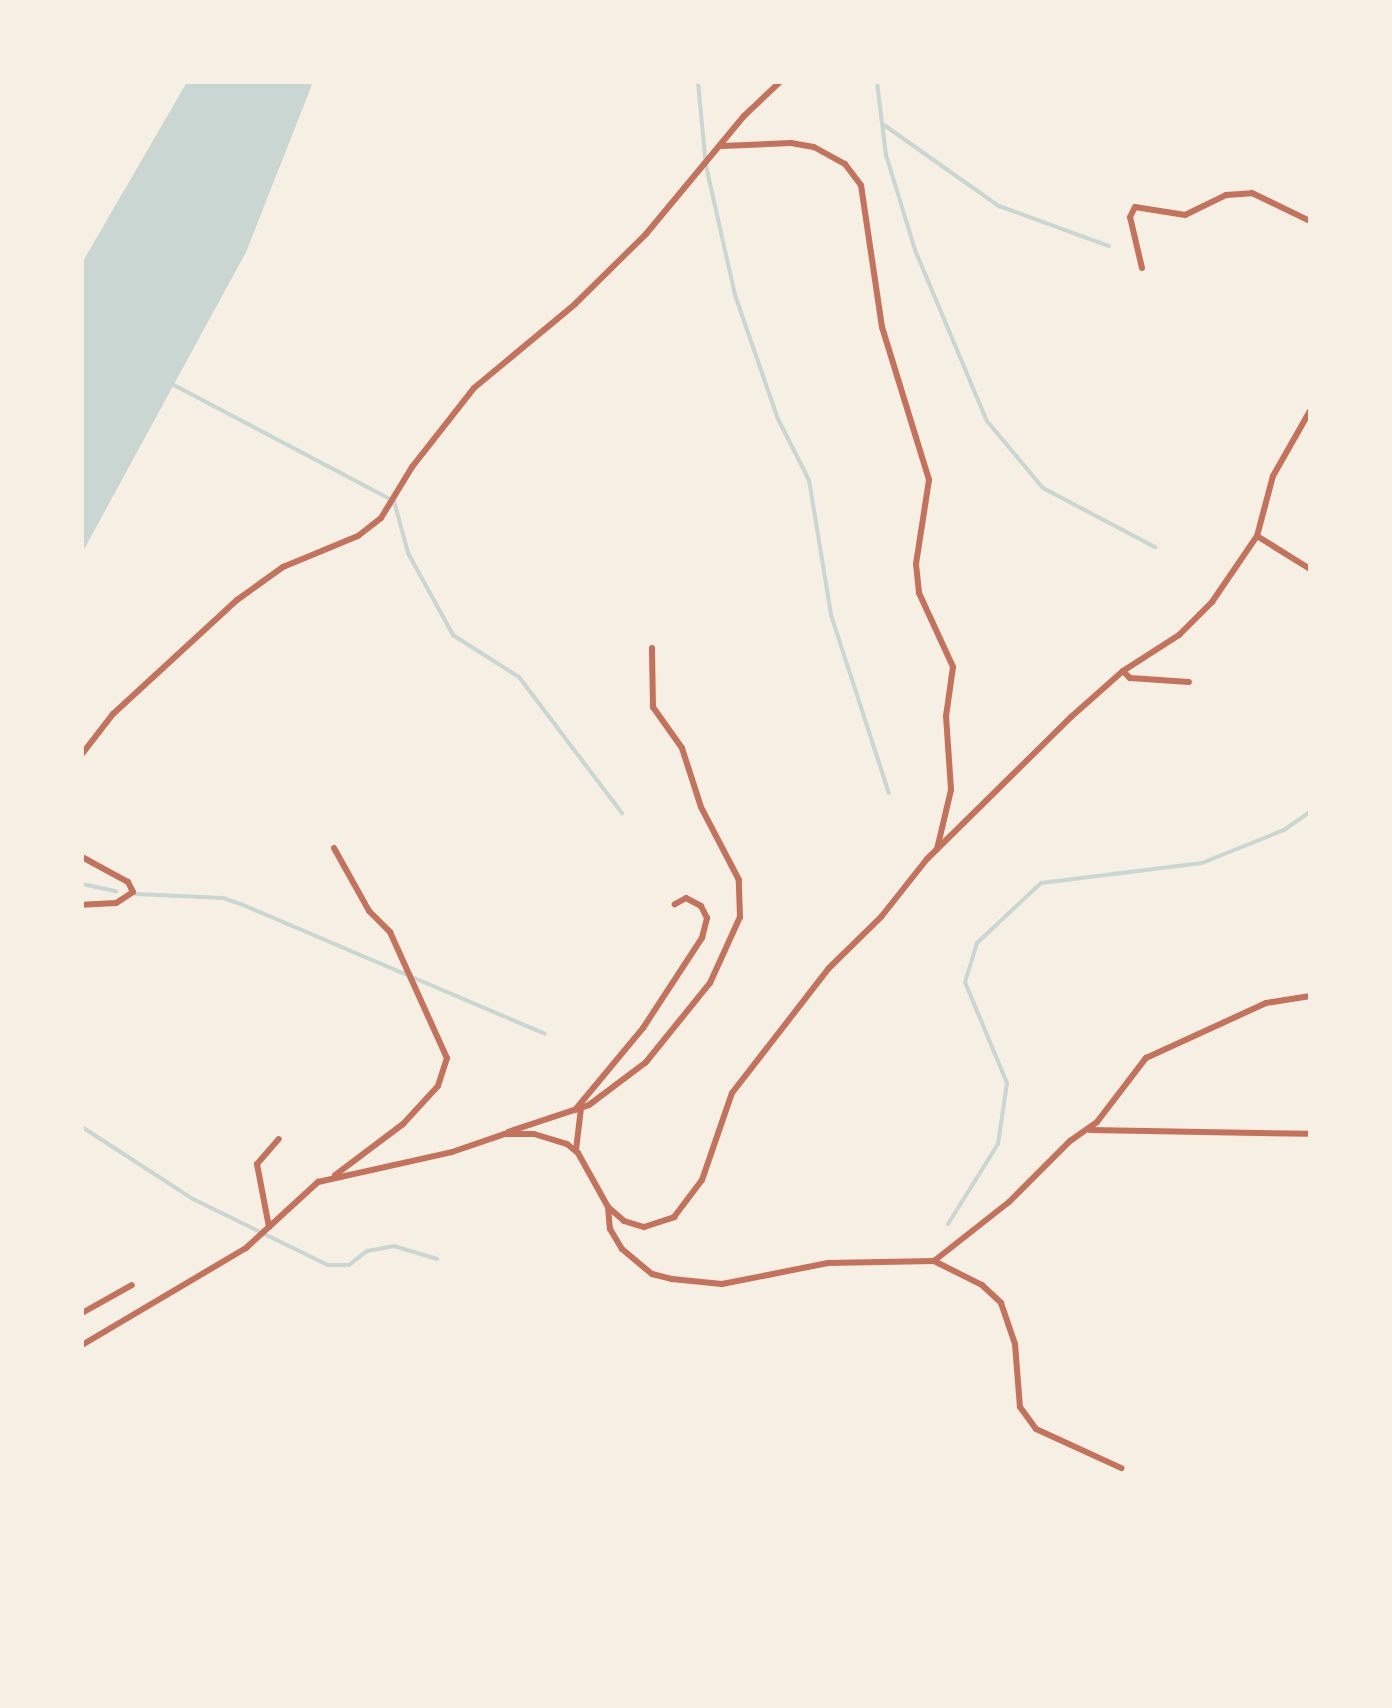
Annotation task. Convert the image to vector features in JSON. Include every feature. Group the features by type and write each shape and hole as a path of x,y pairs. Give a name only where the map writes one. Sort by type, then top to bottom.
{"street":[{"path":"82,754 113,714 237,600 292,562 372,526 474,388 575,304 646,234 780,82"},
{"path":"722,146 791,143 814,147 845,164 861,185 882,327 929,480 917,544 919,593 953,673 946,716 951,790 937,849"},
{"path":"1142,268 1130,217 1135,207 1185,215 1226,195 1252,193 1310,221"},
{"path":"505,1134 553,1137 576,1150 608,1207 624,1221 644,1227 666,1222 689,1202 738,1083 829,968 881,917 937,849 1123,671 1194,623 1257,536 1273,476 1310,411"},
{"path":"1257,536 1310,569"},
{"path":"335,1175 452,1152 578,1109 646,1062 697,1001 733,937 743,904 739,880 701,807 689,762 653,707 652,648"},
{"path":"1123,671 1130,678 1189,682"},
{"path":"82,1345 201,1277 269,1227 303,1193 388,1139 427,1100 447,1058 390,932 369,911 334,848"},
{"path":"82,857 128,882 133,892 116,903 82,905"},
{"path":"576,1150 578,1109 643,1028 702,938 707,918 701,906 686,898 675,904"},
{"path":"934,1261 1009,1202 1070,1141 1088,1130 1138,1067 1161,1049 1266,1003 1310,996"},
{"path":"1088,1130 1310,1134"},
{"path":"269,1227 257,1164 279,1139"},
{"path":"608,1207 610,1229 622,1249 652,1274 672,1279 722,1284 828,1263 934,1261 982,1285 1001,1303 1015,1344 1020,1407 1036,1429 1121,1468"},
{"path":"82,1313 132,1285"}],"shaded area":[{"path":"187,82 313,82 246,252 82,553 82,263"}],"waterway":[{"path":"698,82 706,166 735,295 778,419 809,480 831,615 889,793"},
{"path":"877,82 886,155 915,250 987,421 1043,488 1155,547"},
{"path":"884,125 999,206 1109,246"},
{"path":"170,383 394,501 408,553 453,635 519,677 622,813"},
{"path":"948,1224 998,1144 1007,1083 965,982 977,943 1041,883 1202,863 1284,830 1310,812"},
{"path":"82,884 116,891"},
{"path":"136,894 223,898 545,1034"},
{"path":"82,1127 193,1199 328,1265 349,1265 367,1251 394,1246 437,1259"}]}
